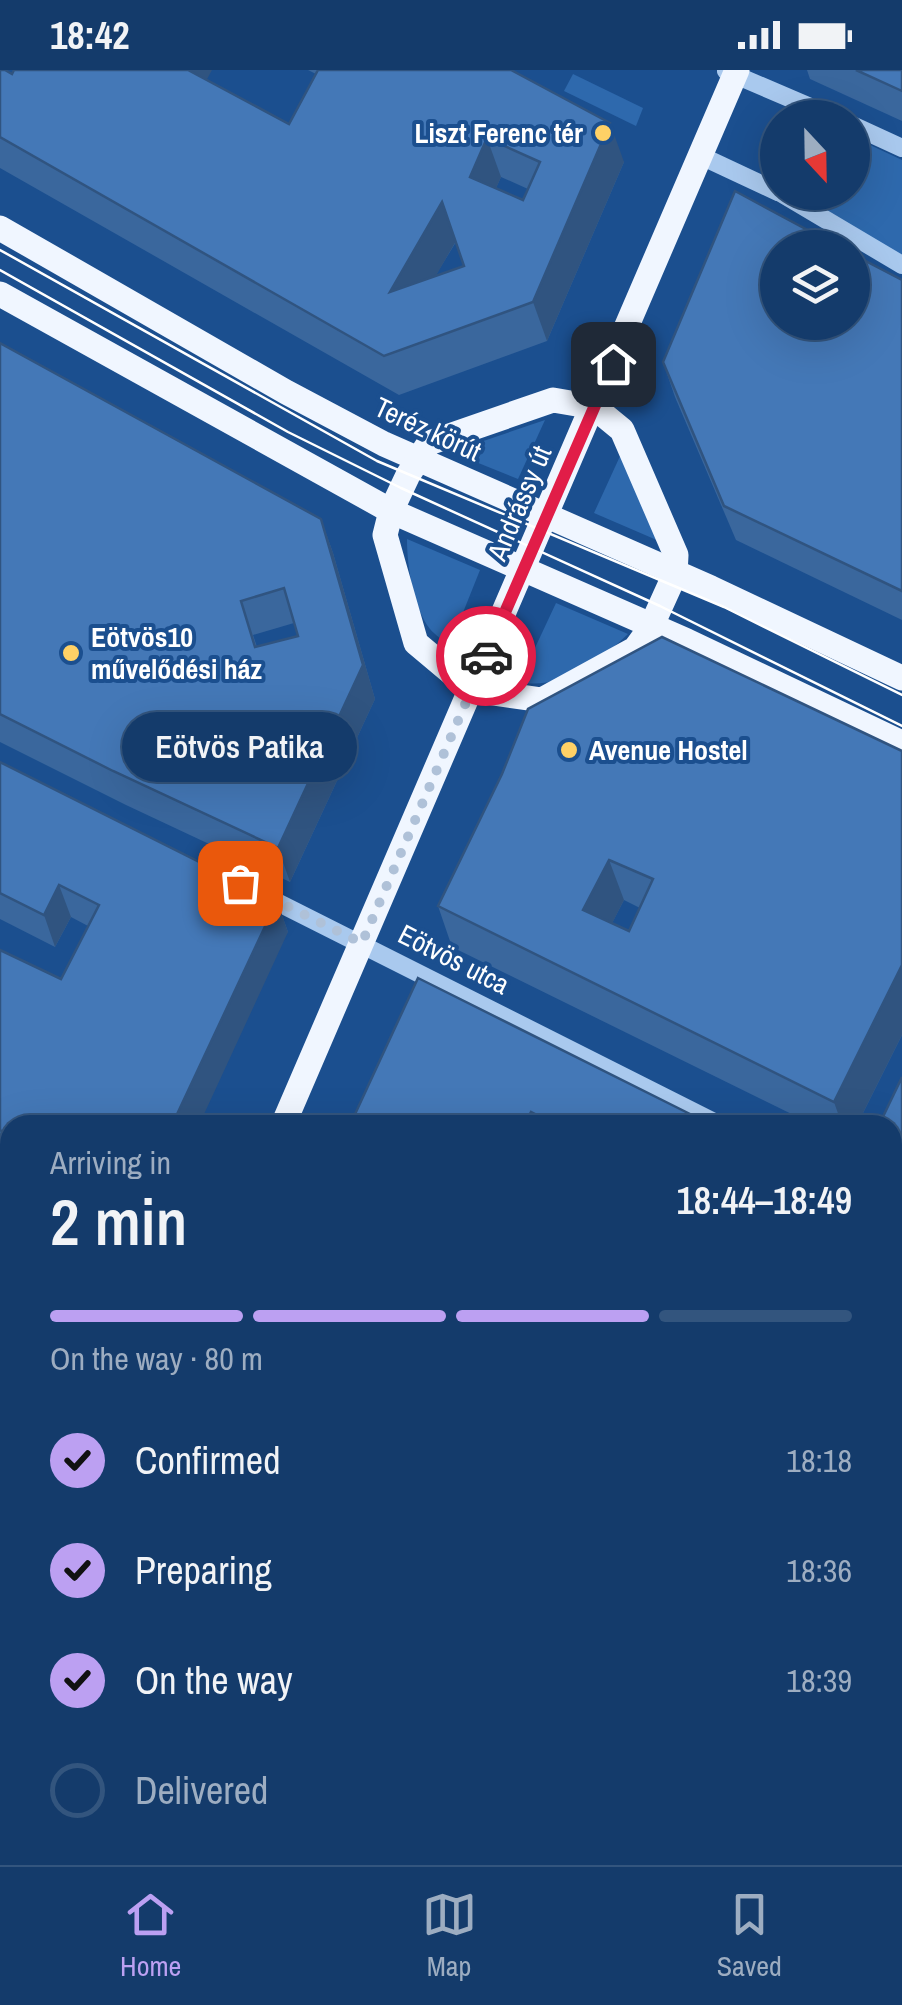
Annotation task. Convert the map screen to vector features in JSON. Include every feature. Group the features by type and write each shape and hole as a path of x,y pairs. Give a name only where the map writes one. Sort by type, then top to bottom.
{"main road":[{"name":"Andrássy út","path":"287,1115 594,407 701,156 732,72"},
{"name":"Teréz körút","path":"0,228 286,392 416,459 902,678"},
{"path":"0,294 391,511 902,743"},
{"path":"553,400 594,407 622,430 676,554 675,574 651,627 635,649 542,700 472,690 416,643 385,535 391,511 416,459 429,443 553,400"}],"street":[{"path":"732,72 795,100"},
{"path":"870,133 902,148"},
{"path":"701,156 760,184"},
{"path":"809,210 902,265"},
{"name":"Eötvös utca","path":"240,883 700,1115"}],"shaded area":[{"path":"573,74 643,108 636,126 564,91"},
{"path":"870,145 902,160 902,264 870,248 870,230 836,230 797,210 870,210"},
{"path":"545,420 518,479 451,452"},
{"path":"621,454 659,541 594,513"},
{"path":"407,539 480,570 450,645 430,629 419,609"},
{"path":"556,603 628,634 592,663 564,678 534,684 519,682"}],"building":[{"path":"0,70 12,74 14,70 188,70 289,124 318,70 511,70 610,123 533,302 384,356 0,137","holes":["487,138 540,162 523,200 470,177","442,202 464,266 390,292"]},
{"path":"856,70 902,70 902,91"},
{"path":"735,191 760,204 760,210 770,210 808,230 760,230 760,340 870,340 870,263 902,280 902,591 724,506 663,362"},
{"path":"0,343 321,519 363,665 278,848 0,714","holes":["284,588 298,636 255,647 241,601"]},
{"path":"662,637 902,751 902,965 834,1102 438,906 502,774 528,709","holes":["609,860 653,879 629,931 583,910"]},
{"path":"0,762 277,901 177,1115 0,1115 0,950 61,979 99,905 59,885 44,915 0,893"},
{"path":"418,978 692,1115 531,1112 355,1115"},
{"path":"902,1077 902,1115 884,1115"}],"tram line":[{"path":"0,250 377,461 724,607 902,695"},
{"path":"0,270 288,432 660,606 902,726"}],"way so far":[{"path":"240,883 362,943 486,656"}],"place":[{"name":"Liszt Ferenc tér","path":"603,133"},
{"name":"Eötvös10 művelődési ház","path":"71,653"},
{"name":"Avenue Hostel","path":"569,750"},
{"name":"Eötvös Patika","path":"240,883"}],"route":[{"path":"486,656 613,364"}]}
